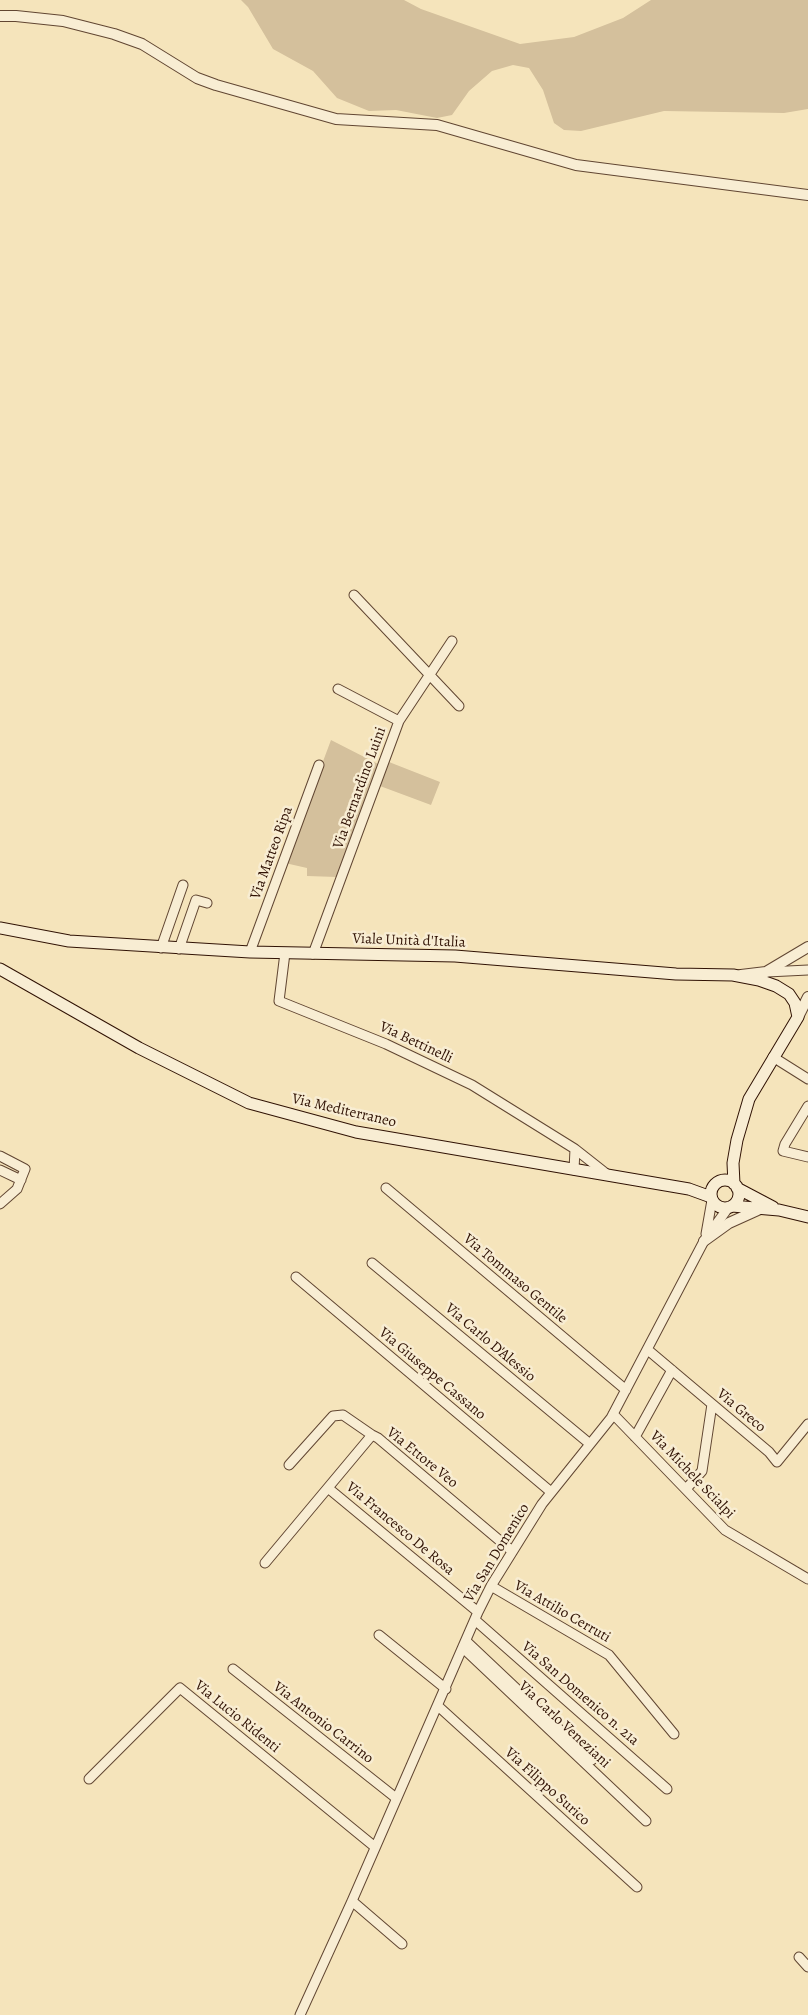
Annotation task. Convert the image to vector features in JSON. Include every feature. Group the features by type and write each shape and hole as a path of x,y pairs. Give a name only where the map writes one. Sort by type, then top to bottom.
{"main road":[{"name":"Viale Unità d'Italia","path":"0,928 69,941 161,948 313,954 455,956 676,974 733,975 759,980 776,986 789,994 795,1003 798,1017"},
{"name":"Via Mediterraneo","path":"0,969 139,1048 249,1103 356,1132 689,1189 712,1199"},
{"path":"730,1207 739,1196 733,1163 749,1099 798,1017"},
{"path":"778,1210 727,1181 718,1182 712,1189 712,1199 719,1207 778,1210 808,1217"}],"street":[{"path":"0,16 64,21 114,34 142,44 197,78 336,119 438,125 576,165 808,194"},
{"path":"354,595 459,706"},
{"name":"Via Bernardino Luini","path":"313,954 399,721 452,641"},
{"path":"338,689 399,721"},
{"name":"Via Matteo Ripa","path":"250,952 319,765"},
{"path":"161,948 183,885"},
{"path":"179,949 196,900 207,903"},
{"path":"766,972 808,947"},
{"name":"Via Bettinelli","path":"285,953 279,1001 386,1044 472,1085 575,1149 608,1175"},
{"path":"733,975 808,970"},
{"path":"798,1017 808,997"},
{"path":"773,1058 808,1080"},
{"path":"808,1106 785,1144 783,1151 808,1157"},
{"path":"574,1170 575,1149"},
{"path":"0,1156 25,1169 17,1189 0,1204"},
{"path":"0,1170 22,1177"},
{"name":"Via Tommaso Gentile","path":"386,1188 626,1390"},
{"name":"Via San Domenico","path":"704,1241 712,1199"},
{"name":"Via San Domenico","path":"300,2015 352,1902 396,1798 446,1689 476,1616 491,1586 551,1492 613,1414 704,1241 730,1207"},
{"path":"704,1241 729,1222 761,1209"},
{"name":"Via Carlo D'Alessio","path":"372,1263 590,1444"},
{"name":"Via Giuseppe Cassano","path":"296,1277 551,1492"},
{"name":"Via Greco","path":"648,1350 769,1452 777,1462 808,1424"},
{"path":"635,1437 672,1370"},
{"path":"686,1489 702,1471 712,1404"},
{"name":"Via Michele Scialpi","path":"613,1414 725,1530 808,1579"},
{"path":"289,1465 333,1416 343,1415 372,1435"},
{"name":"Via Ettore Veo","path":"265,1563 372,1435 378,1438 512,1551"},
{"name":"Via Francesco De Rosa","path":"328,1488 476,1616"},
{"name":"Via Attilio Cerruti","path":"491,1586 609,1655 674,1734"},
{"name":"Via San Domenico n. 21a","path":"476,1616 667,1789"},
{"path":"379,1635 446,1689"},
{"path":"464,1645 592,1760"},
{"name":"Via Carlo Veneziani","path":"464,1645 646,1821"},
{"name":"Via Antonio Carrino","path":"233,1669 396,1798"},
{"name":"Via Lucio Ridenti","path":"88,1779 180,1688 375,1847"},
{"name":"Via Filippo Surico","path":"438,1706 637,1887"},
{"path":"352,1902 402,1944"},
{"path":"799,1957 808,1967"}],"shaded area":[{"path":"241,0 404,0 421,9 520,44 574,37 623,18 651,0 808,0 808,109 784,113 664,111 581,131 564,130 554,123 543,90 529,68 513,65 492,71 469,91 452,115 437,118 396,110 369,111 337,98 313,71 273,49 248,7"},
{"path":"331,740 378,764 337,877 307,876 307,868 285,863"},
{"path":"389,762 440,782 431,805 380,786"}]}
